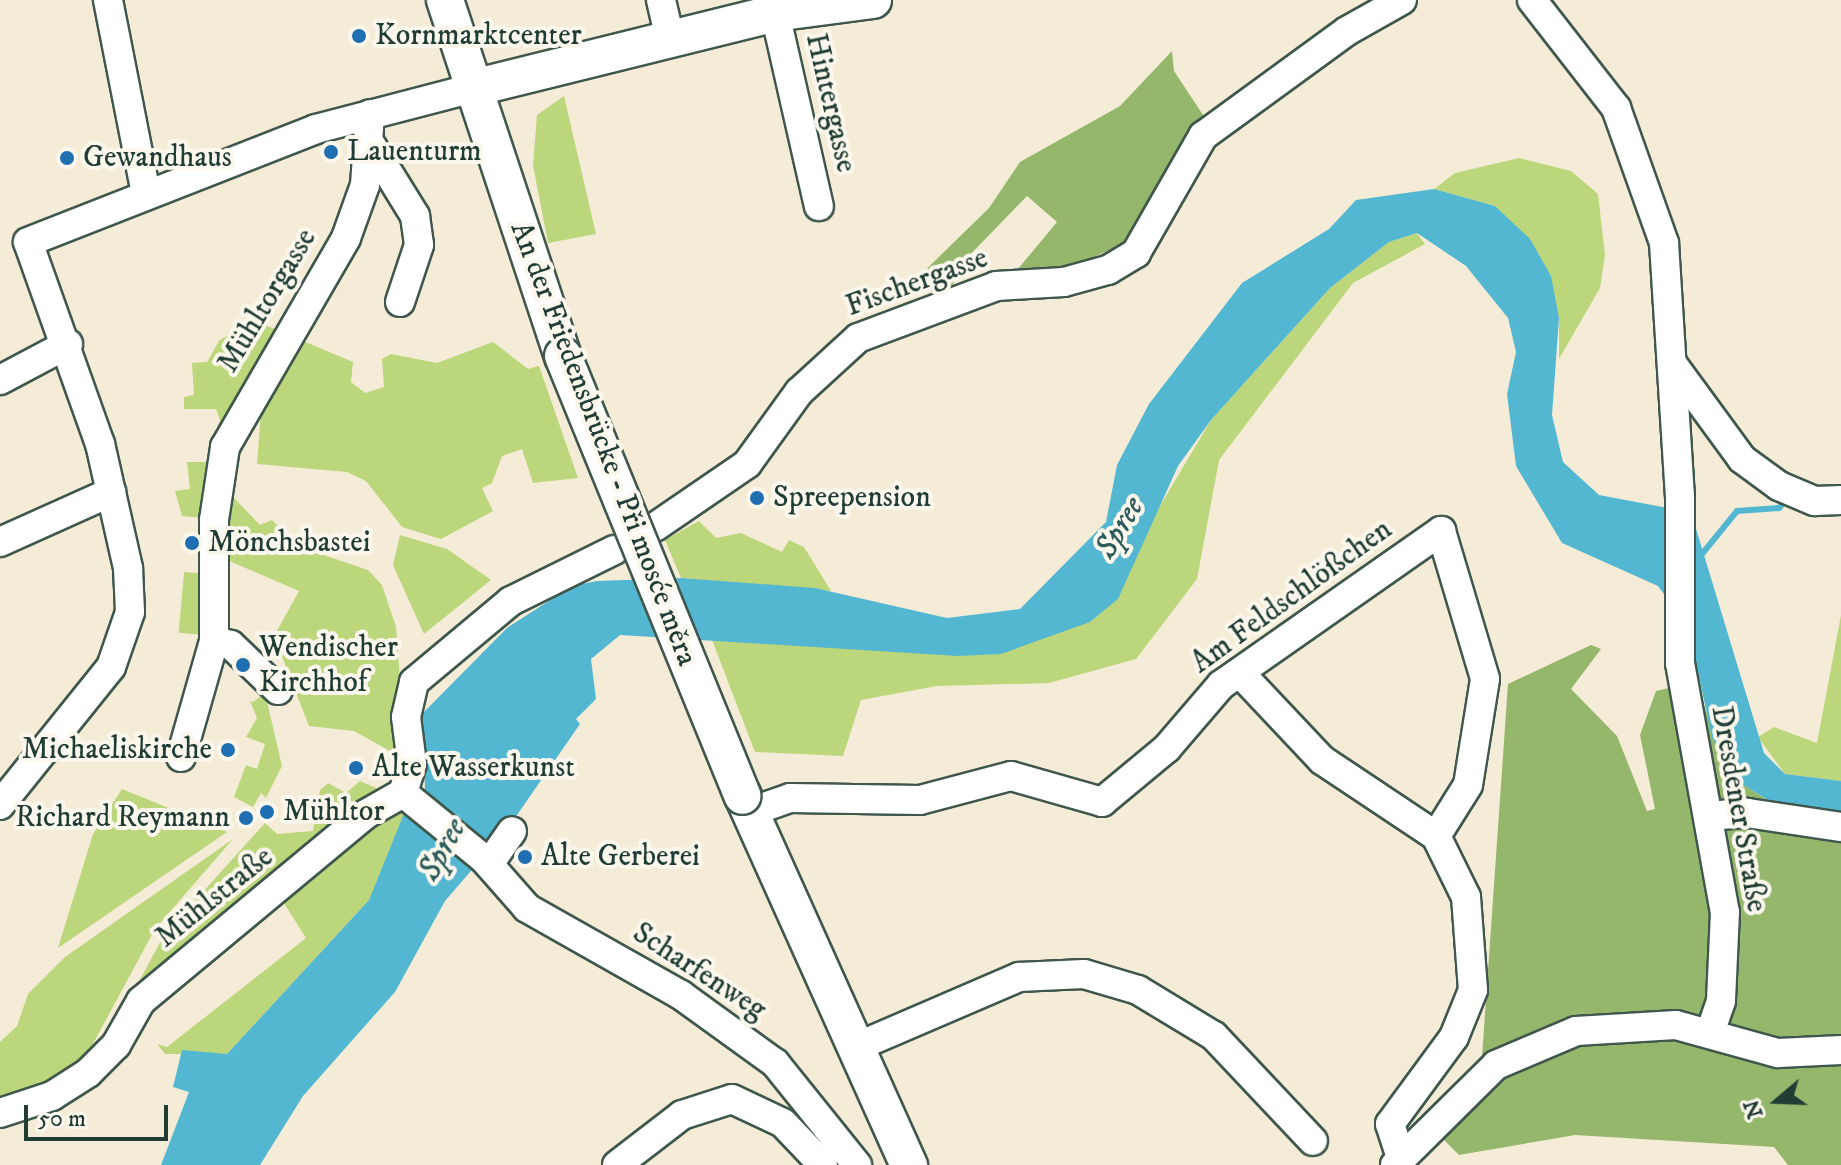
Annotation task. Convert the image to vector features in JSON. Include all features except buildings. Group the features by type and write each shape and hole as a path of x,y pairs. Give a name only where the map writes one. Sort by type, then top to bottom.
{"main road":[{"name":"An der Friedensbrücke - Při mosće měra","path":"445,0 563,356 747,804 909,1165"},
{"path":"473,88 775,13 865,1"}],"street":[{"path":"108,0 146,193"},
{"path":"661,0 670,38"},
{"name":"Fischergasse","path":"655,527 747,464 799,392 858,338 996,286 1064,282 1108,270 1136,253 1203,136 1347,31 1402,0"},
{"path":"1532,0 1629,132 1664,243 1674,366 1742,459 1779,486 1815,501 1841,500"},
{"name":"Hintergasse","path":"775,13 819,206"},
{"path":"0,805 11,769 122,648 128,568 111,492 68,344 28,242 146,193 316,129 473,88"},
{"name":"Mühltorgasse","path":"214,641 214,520 225,447 346,238 365,185 370,114"},
{"path":"370,143 415,216 419,245 400,302"},
{"path":"0,380 68,344"},
{"name":"Dresdener Straße","path":"1674,366 1680,497 1680,663 1709,816 1726,949 1710,1033"},
{"path":"0,542 111,492"},
{"name":"Am Feldschlößchen","path":"747,804 790,798 920,800 1011,776 1102,802 1241,674 1441,531 1485,679 1468,785 1436,836"},
{"path":"407,796 412,764 406,717 414,682 511,601 614,550"},
{"path":"181,757 214,641 231,645 278,690"},
{"path":"1241,674 1322,760 1436,836 1466,897 1473,990 1454,1037 1390,1124 1398,1161"},
{"name":"Scharfenweg","path":"407,796 487,862 527,908 681,995 775,1063 857,1165"},
{"name":"Mühlstraße","path":"0,1113 52,1096 88,1073 116,1045 141,1001 366,814 407,796"},
{"path":"1709,816 1747,813 1841,827"},
{"path":"487,862 512,831"},
{"path":"854,1048 1019,977 1084,974 1138,990 1214,1036 1313,1141"},
{"path":"1398,1161 1475,1080 1523,1051 1623,1024 1710,1033 1778,1053 1841,1050"},
{"path":"617,1165 682,1115 732,1099 783,1123 823,1165"}],"green space":[{"path":"1172,51 1174,71 1209,124 1141,235 1062,272 1008,281 1057,222 1027,196 961,264 951,289 902,293 989,208 1020,162 1120,106"},
{"path":"564,96 596,234 548,243 533,165 537,115"},
{"path":"1519,158 1571,171 1598,194 1605,255 1600,288 1559,359 1559,318 1495,206 1434,189 1455,173"},
{"path":"1417,233 1425,244 1353,283 1219,460 1197,579 1136,659 1049,683 937,686 861,700 843,756 755,752 712,640 1001,654 1157,511 1211,420 1330,288 1389,242"},
{"path":"250,320 278,330 205,518 182,516 175,491 190,489 187,462 207,462 220,420 216,409 184,409 184,397 194,395 192,363 207,362 219,341"},
{"path":"296,338 353,362 351,382 365,393 384,387 382,359 391,354 437,363 493,342 528,369 539,366 578,478 533,483 522,449 502,456 492,483 482,488 493,511 441,539 402,527 366,481 347,472 257,464 262,399"},
{"path":"229,493 260,525 272,520 297,546 368,570 382,585 396,627 406,760 354,731 309,726 274,636 299,591 225,559"},
{"path":"699,521 716,538 741,533 782,552 789,540 804,547 831,591 681,578 665,540"},
{"path":"400,535 447,549 491,580 424,634 393,565"},
{"path":"184,572 209,574 204,635 179,633"},
{"path":"1841,615 1841,781 1785,774 1758,737 1774,727 1817,743"},
{"path":"1591,645 1601,649 1571,689 1617,736 1647,811 1655,809 1640,735 1656,691 1673,687 1701,695 1722,763 1740,783 1778,806 1841,819 1841,1165 1788,1165 1774,1147 1575,1135 1459,1155 1441,1137 1480,1086 1508,684"},
{"path":"265,693 282,766 266,798 261,793 253,807 234,797 246,765 257,769 265,744 246,737 257,718 250,701 233,695 253,702"},
{"path":"360,781 392,795 357,811 347,807 115,1026 164,935 265,823 277,834 313,831 320,790 328,783 346,793"},
{"path":"122,789 227,832 58,948 93,834"},
{"path":"401,804 407,809 369,900 227,1054 165,1054 157,1044 167,1047 306,938 282,900"},
{"path":"233,839 155,929 80,1068 0,1105 0,1042 17,1026 28,994 65,957"}],"water":[{"name":"Spree","path":"1434,189 1495,206 1530,239 1551,276 1559,318 1552,415 1563,462 1599,495 1673,509 1694,522 1764,753 1785,774 1841,781 1841,819 1778,806 1740,783 1712,738 1689,629 1658,586 1562,543 1516,466 1507,394 1516,352 1508,318 1466,266 1417,233 1389,242 1330,288 1211,420 1178,466 1118,599 1090,622 1001,654 958,656 620,635 591,659 596,699 576,719 580,724 508,828 445,901 395,992 303,1096 260,1165 161,1165 189,1092 173,1087 182,1050 227,1054 369,900 403,816 425,788 422,714 507,628 572,586 597,581 681,578 815,588 947,618 1020,609 1106,522 1117,465 1149,404 1242,283 1329,229 1356,200"}],"waterway":[{"path":"1702,554 1737,511 1779,508 1786,500"}],"place":[{"name":"Kornmarktcenter","path":"359,36"},
{"name":"Lauenturm","path":"331,152"},
{"name":"Gewandhaus","path":"67,158"},
{"name":"Spreepension","path":"757,498"},
{"name":"Mönchsbastei","path":"192,543"},
{"name":"Wendischer Kirchhof","path":"243,665"},
{"name":"Michaeliskirche","path":"228,750"},
{"name":"Alte Wasserkunst","path":"356,768"},
{"name":"Mühltor","path":"267,812"},
{"name":"Richard Reymann","path":"246,818"},
{"name":"Alte Gerberei","path":"525,857"}]}
